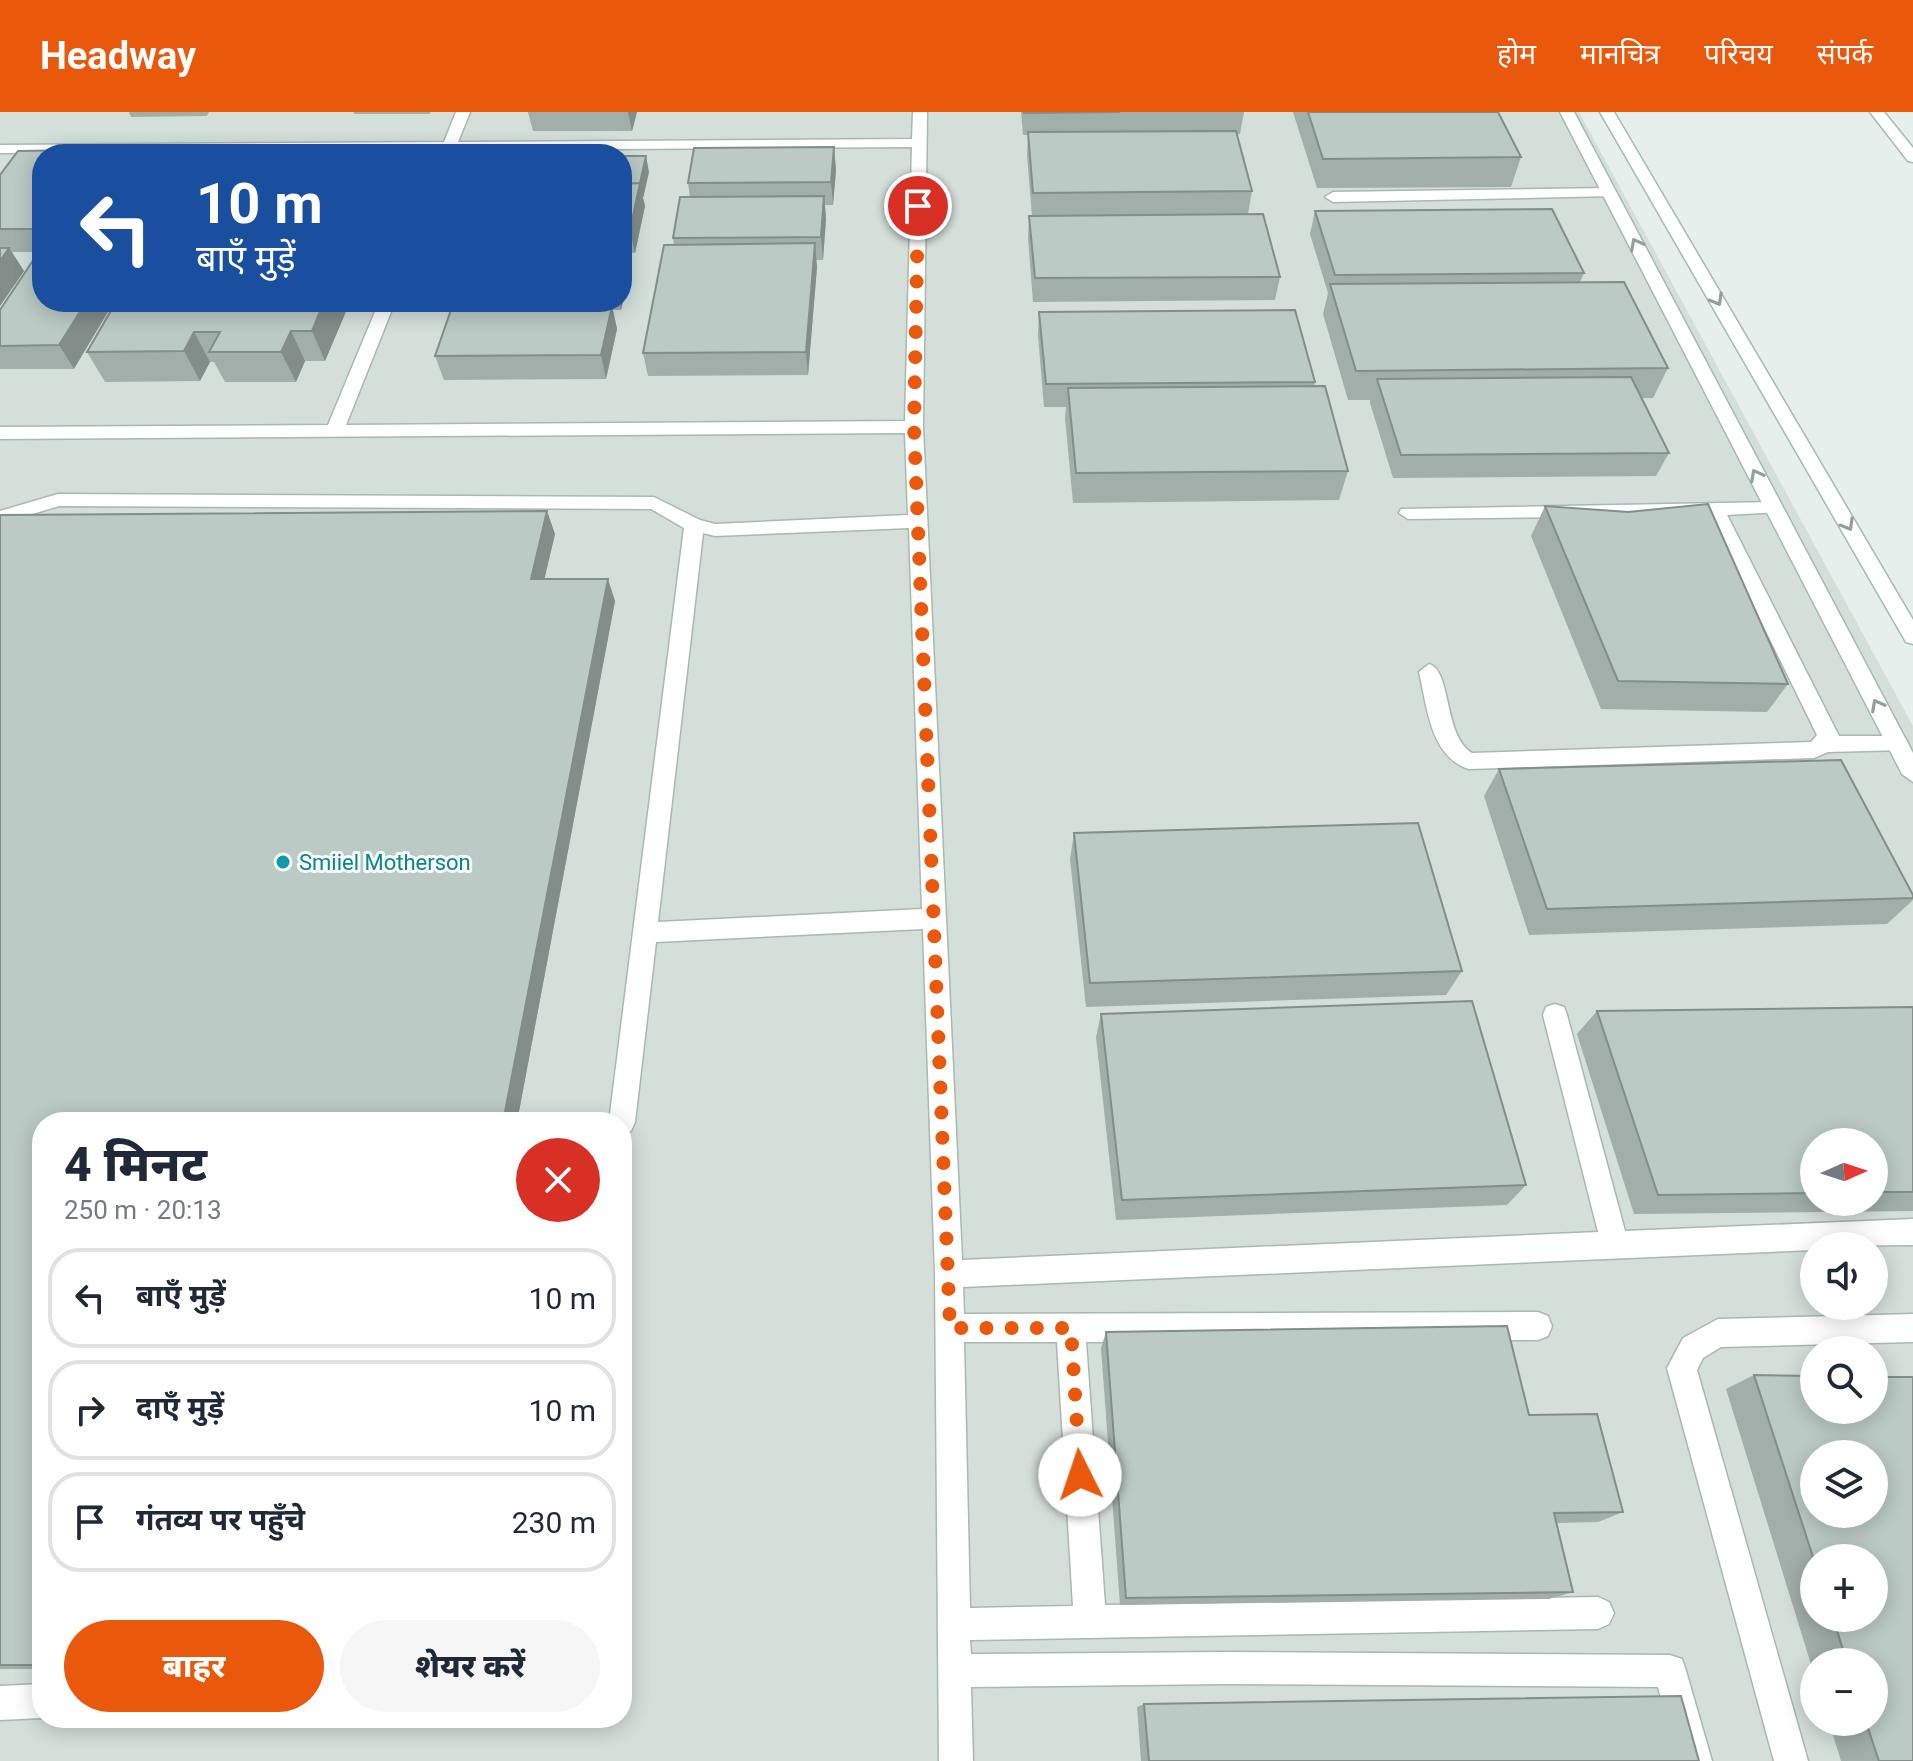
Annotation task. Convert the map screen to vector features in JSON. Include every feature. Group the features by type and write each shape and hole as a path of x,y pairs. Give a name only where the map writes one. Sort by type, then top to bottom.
{"street":[{"path":"450,144 463,112"},
{"path":"920,112 914,427 949,1274 956,1761"},
{"path":"1567,112 1913,774"},
{"path":"1607,112 1913,637"},
{"path":"1877,112 1913,158"},
{"path":"632,147 919,143"},
{"path":"0,149 32,149"},
{"path":"1333,197 1609,193"},
{"path":"335,431 383,312"},
{"path":"0,433 914,427"},
{"path":"0,518 58,500 654,503 694,525 715,530 918,521"},
{"path":"1408,513 1774,508"},
{"path":"1715,509 1828,735 1825,744"},
{"path":"623,1112 694,525"},
{"path":"1429,672 1450,745 1458,757 1469,761 1814,750 1825,744 1897,744"},
{"path":"645,933 935,918"},
{"path":"1555,1015 1615,1245"},
{"path":"949,1274 1913,1232"},
{"path":"950,1328 1538,1326"},
{"path":"1071,1328 1090,1622"},
{"path":"1791,1761 1682,1368 1693,1348 1718,1333 1913,1328"},
{"path":"954,1624 1598,1613"},
{"path":"954,1671 1224,1668 1670,1671 1695,1761"},
{"path":"0,1703 32,1701"}],"shaded area":[{"path":"0,112 1579,112 1913,726 1913,1761 0,1761"}],"building":[{"path":"1024,112 1120,112 1024,113"},
{"path":"1308,112 1498,112 1521,157 1323,159"},
{"path":"1236,131 1252,191 1033,193 1028,132"},
{"path":"834,147 831,182 688,183 694,148"},
{"path":"18,151 32,151 32,229 0,229 0,175"},
{"path":"632,156 646,156 640,183 632,183"},
{"path":"632,183 640,183 632,221"},
{"path":"824,196 821,237 673,238 680,197"},
{"path":"1552,209 1584,273 1335,275 1315,211"},
{"path":"1263,214 1280,277 1035,278 1029,216"},
{"path":"815,243 806,352 643,353 664,245"},
{"path":"0,248 9,248 0,261"},
{"path":"32,262 32,312 80,312 59,345 0,346 0,310"},
{"path":"1624,282 1668,368 1356,371 1330,284"},
{"path":"1295,310 1315,382 1046,384 1039,312"},
{"path":"110,312 320,312 312,331 291,331 281,352 209,352 220,332 194,332 184,351 87,352"},
{"path":"450,312 611,312 601,355 435,356"},
{"path":"1631,377 1669,453 1401,455 1377,379"},
{"path":"1325,386 1348,471 1076,473 1068,388"},
{"path":"1708,504 1788,684 1618,681 1545,506 1628,512"},
{"name":"Smiiel Motherson","path":"547,511 531,579 608,579 505,1112 32,1112 32,1665 0,1665 0,515"},
{"path":"1841,760 1913,898 1547,909 1499,769"},
{"path":"1418,823 1462,971 1090,983 1074,833"},
{"path":"1472,1001 1526,1185 1122,1200 1101,1014"},
{"path":"1913,1007 1913,1192 1888,1192 1888,1128 1800,1128 1800,1193 1658,1195 1597,1011"},
{"path":"1507,1326 1529,1415 1597,1414 1623,1512 1554,1513 1573,1592 1126,1598 1106,1332"},
{"path":"1754,1375 1800,1376 1800,1424 1888,1424 1888,1377 1913,1377 1913,1761 1879,1761 1871,1736 1888,1736 1888,1648 1843,1648 1837,1632 1888,1632 1888,1544 1809,1544 1804,1528 1888,1528 1888,1440 1800,1440 1800,1517"},
{"path":"1681,1696 1699,1761 1149,1761 1144,1704"}],"place":[{"name":"Smiiel Motherson","path":"283,862"}],"route":[{"path":"918,206 914,427 950,1328 1071,1328 1080,1475"}]}
